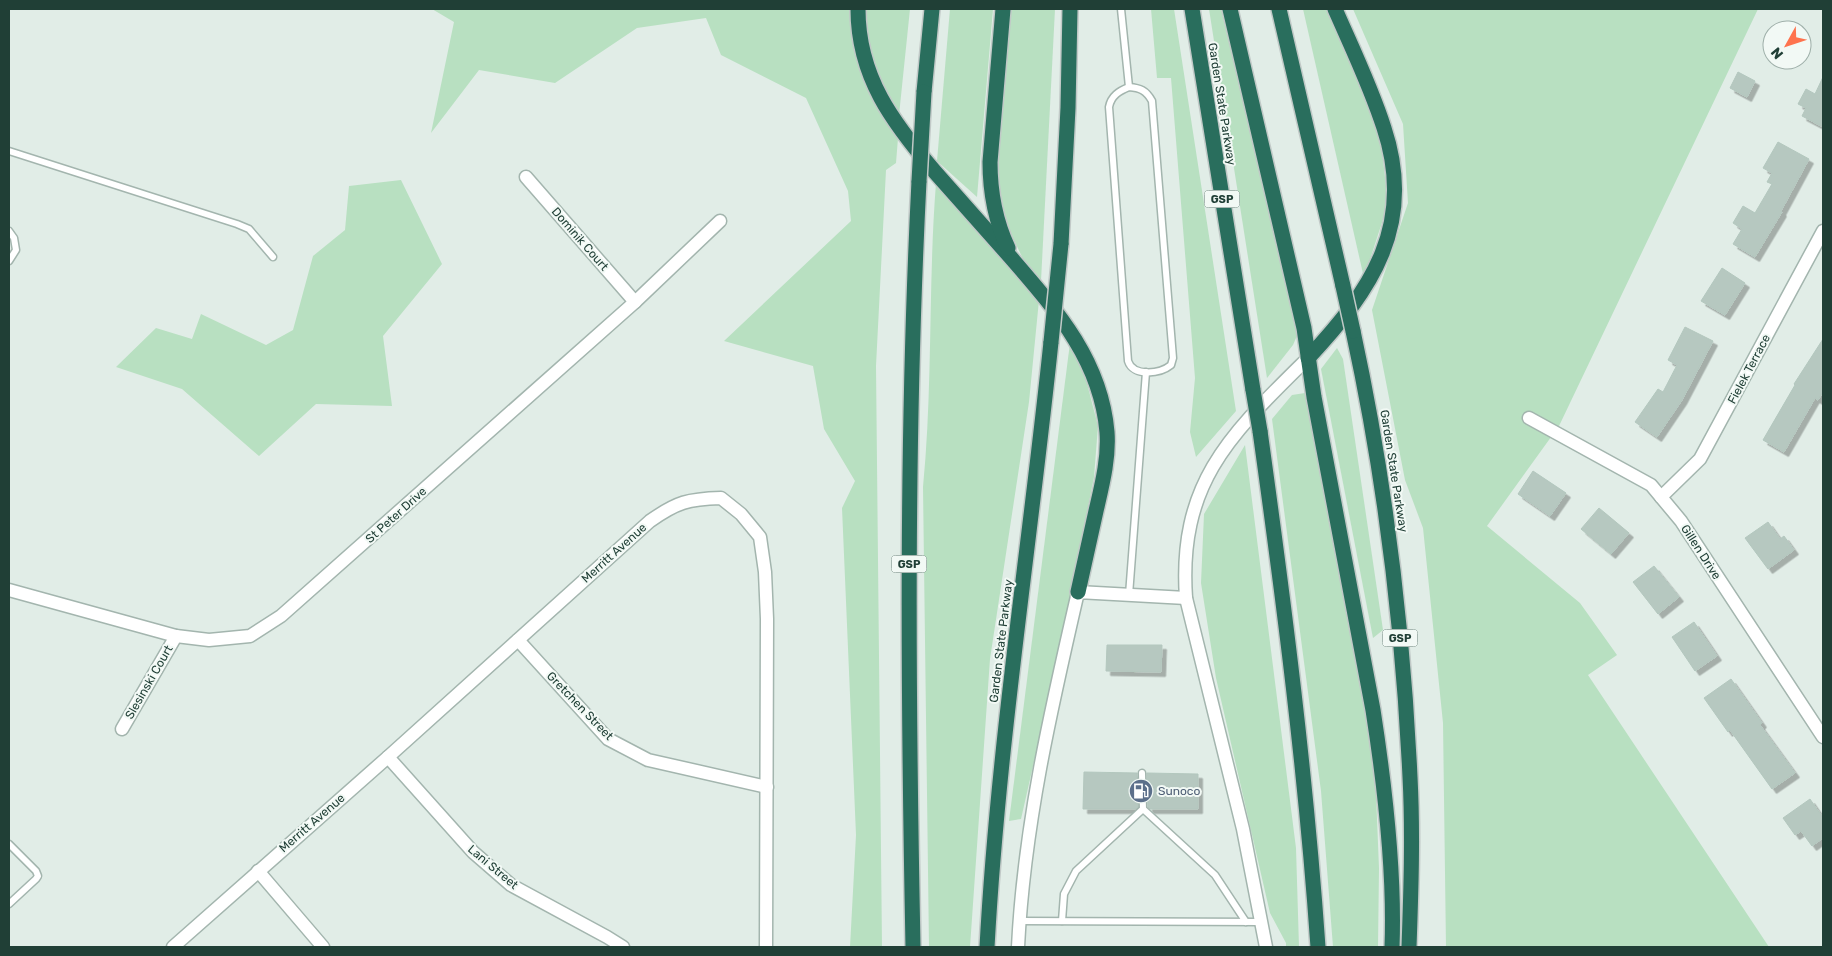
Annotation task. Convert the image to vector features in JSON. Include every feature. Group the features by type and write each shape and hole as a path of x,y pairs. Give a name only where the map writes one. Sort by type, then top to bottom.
{"highway":[{"path":"858,9 860,34 867,66 873,84 892,118 903,134 1053,306 1081,347 1098,387 1105,418 1107,448 1103,482 1078,592"},
{"name":"GSP","path":"913,947 909,592 912,364 924,92 932,9"},
{"path":"1003,9 990,180 999,227 1013,261"},
{"name":"Garden State Parkway","path":"988,947 996,817 1061,244 1068,108 1070,9"},
{"name":"Garden State Parkway","path":"1192,9 1260,431 1283,598 1303,768 1318,947"},
{"path":"1230,9 1307,343 1308,358 1379,748 1392,898 1392,947"},
{"name":"Garden State Parkway","path":"1278,9 1343,286 1375,442 1398,610 1410,779 1410,947"},
{"path":"1308,358 1341,320 1371,279 1389,234 1395,197 1392,162 1384,128 1335,9"}],"street":[{"name":"Dominik Court","path":"526,177 635,302"},
{"name":"St Peter Drive","path":"9,590 176,636 209,640 250,636 281,616 635,302 720,221"},
{"name":"Fielek Terrace","path":"1661,498 1700,459 1823,231"},
{"path":"1266,947 1243,829 1186,598 1185,563 1190,526 1195,507 1209,472 1226,445 1248,419 1308,358"},
{"name":"Gillen Drive","path":"1529,418 1651,485 1681,521 1821,731"},
{"name":"Merritt Avenue","path":"173,947 388,757 650,521 669,508 694,498 721,498 741,514 760,538 765,572 767,618 766,947"},
{"path":"1018,947 1019,921 1034,792 1078,592 1186,598"},
{"name":"Slesinski Court","path":"122,729 176,636"},
{"name":"Gretchen Street","path":"518,640 608,739 648,760 767,787"},
{"name":"Lani Street","path":"388,757 473,852 511,885 623,947"},
{"path":"258,871 323,947"}],"lane":[{"path":"1121,9 1129,87"},
{"path":"1129,87 1140,88 1152,100 1173,358 1171,365 1166,369 1158,372 1146,372 1135,371 1130,367 1128,361 1109,107 1110,100 1120,91 1129,87"},
{"path":"9,152 249,229 273,257"},
{"path":"9,231 14,238 16,250 9,261"},
{"path":"1129,595 1146,372"},
{"path":"1142,773 1143,809 1215,875 1246,922"},
{"path":"1062,921 1064,894 1076,871 1143,809"},
{"path":"9,844 36,871 38,876 9,904"},
{"path":"1019,921 1262,922"}],"green space":[{"path":"432,9 854,9 854,27 870,94 898,138 896,163 886,170 876,366 882,947 850,947 856,835 842,508 855,481 824,429 813,366 724,341 851,221 848,191 806,98 721,55 706,18 637,28 555,83 479,70 431,133 454,22"},
{"path":"866,9 910,9 899,115 880,87 867,37"},
{"path":"950,9 993,9 977,197 937,161"},
{"path":"1011,9 1055,9 1041,281 1023,259 1006,223 997,173"},
{"path":"1151,9 1174,9 1236,411 1196,457 1190,432 1195,378 1171,78 1157,78"},
{"path":"1209,9 1221,9 1299,331 1293,345 1267,378"},
{"path":"1303,9 1329,9 1380,133 1388,204 1364,278"},
{"path":"1353,9 1758,9 1559,426 1487,526 1580,603 1617,655 1588,675 1769,947 1446,947 1443,723 1423,528 1405,480 1372,310 1408,203 1403,124"},
{"path":"401,180 442,264 383,336 392,406 316,404 259,456 182,389 116,367 156,328 192,339 201,314 266,345 293,330 313,256 345,230 349,186"},
{"path":"936,183 1039,300 1029,402 990,659 970,947 929,947 923,487 928,411"},
{"path":"1070,343 1082,364 1098,426 1094,477 1063,634 1021,819 1009,821"},
{"path":"1337,348 1343,359 1383,630 1373,638 1321,369"},
{"path":"1305,393 1374,744 1379,868 1378,947 1333,947 1321,791 1272,419 1292,395"},
{"path":"1245,445 1296,848 1299,947 1286,947 1286,943 1270,913 1216,678 1201,583 1204,514"}],"building":[{"path":"1738,72 1755,81 1747,97 1730,88"},
{"path":"1823,77 1823,127 1802,116 1806,108 1798,104 1806,89 1815,94"},
{"path":"1778,142 1809,159 1782,212 1755,257 1733,244 1742,229 1733,223 1743,206 1755,213 1772,184 1767,182 1772,173 1763,168"},
{"path":"1722,268 1745,283 1725,315 1701,301"},
{"path":"1685,327 1713,341 1682,400 1657,437 1635,422 1658,389 1663,392 1677,365 1668,360"},
{"path":"1823,339 1823,392 1818,400 1815,398 1784,452 1763,440 1794,384"},
{"path":"1533,471 1566,493 1550,516 1518,494"},
{"path":"1599,508 1629,533 1611,554 1581,529"},
{"path":"1768,522 1780,539 1784,536 1794,550 1768,569 1745,538"},
{"path":"1654,566 1679,597 1658,614 1633,582"},
{"path":"1694,622 1717,656 1695,671 1672,637"},
{"path":"1107,645 1162,645 1161,672 1106,671"},
{"path":"1731,679 1762,723 1760,725 1795,773 1772,789 1730,730 1728,732 1704,698"},
{"path":"1084,772 1137,773 1138,807 1136,809 1083,809"},
{"path":"1147,773 1198,774 1198,809 1150,809 1148,807"},
{"path":"1810,799 1823,818 1823,838 1812,846 1801,831 1795,835 1783,818"}],"place":[{"name":"Sunoco","path":"1141,791"}]}
